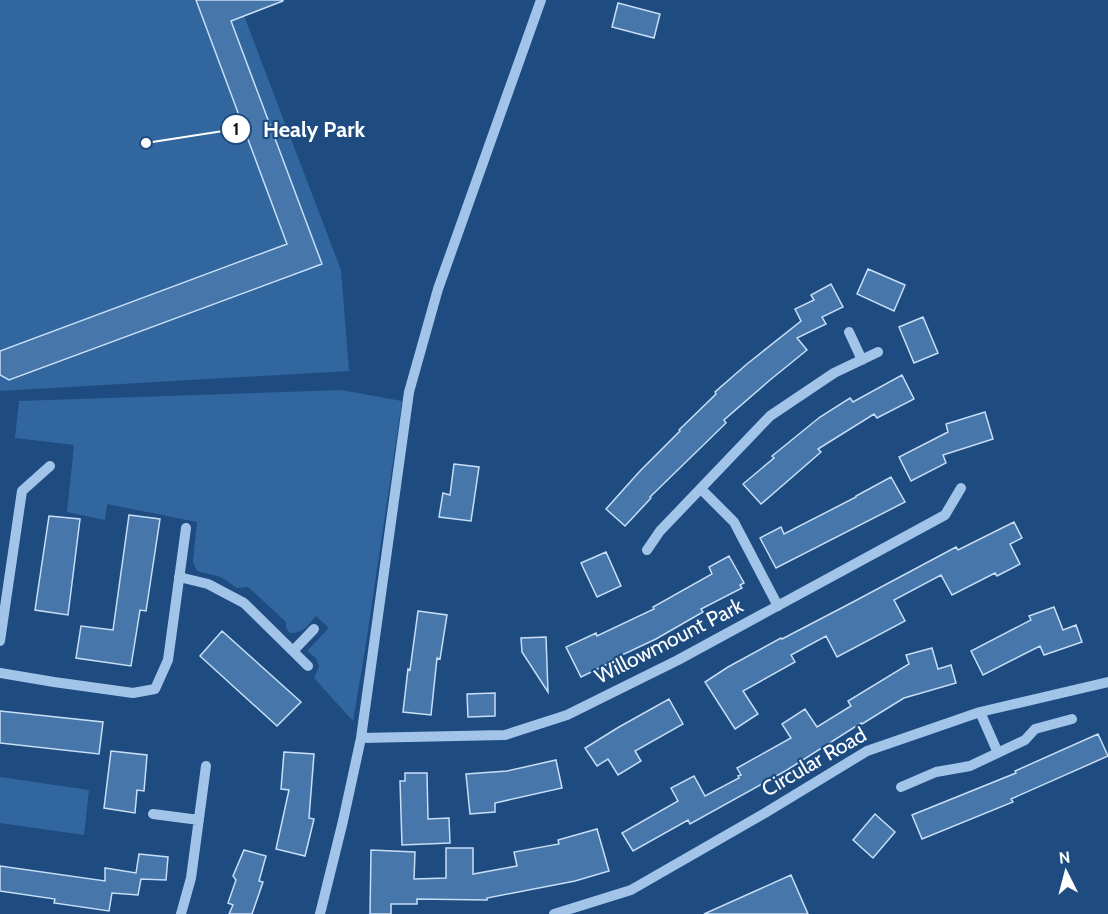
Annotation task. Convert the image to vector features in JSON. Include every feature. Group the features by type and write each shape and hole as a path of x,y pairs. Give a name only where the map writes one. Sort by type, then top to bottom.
{"street":[{"path":"320,914 361,738 409,392 438,290 541,0"},
{"path":"849,332 862,360"},
{"path":"647,550 660,531 770,416 834,373 878,352"},
{"path":"0,641 5,569 22,491 50,466"},
{"name":"Willowmount Park","path":"361,738 505,735 567,715 678,660 945,515 961,488"},
{"path":"701,489 734,522 778,606"},
{"path":"0,673 133,693 154,689 168,660 186,528"},
{"path":"179,577 208,584 244,603 308,666"},
{"path":"293,651 314,629"},
{"name":"Circular Road","path":"554,914 631,890 765,813 867,750 980,712 1108,682"},
{"path":"980,712 998,753"},
{"path":"901,787 936,772 970,766 1025,740 1035,729 1072,719"},
{"path":"181,914 191,878 206,766"},
{"path":"153,814 199,820"}],"shaded area":[{"path":"0,0 238,0 341,270 349,371 0,391"},
{"path":"341,390 402,401 353,721 314,678 319,667 316,658 307,651 329,628 316,616 302,630 290,633 286,628 286,622 248,587 237,588 221,577 197,571 193,562 197,522 107,504 105,520 67,512 74,445 15,438 19,401"},
{"path":"0,777 89,790 84,835 0,823"}],"building":[{"path":"196,0 283,0 231,21 322,264 9,380 0,375 0,351 287,244"},
{"path":"618,3 660,14 654,38 612,27"},
{"path":"868,269 905,285 894,311 857,294"},
{"path":"831,284 843,307 822,317 826,324 797,338 807,350 724,420 726,423 650,497 625,526 606,509 679,430 716,394 715,392 801,321 795,309 814,300 811,295"},
{"path":"923,317 938,353 914,363 899,327"},
{"path":"902,375 914,399 877,418 874,414 818,449 821,452 761,504 743,484 774,458 772,456 820,417 850,398 853,402"},
{"path":"985,412 993,439 943,455 946,463 911,481 899,457 948,432 946,424"},
{"path":"454,464 479,467 471,521 439,517 443,493 450,495"},
{"path":"891,477 905,502 776,568 760,538 781,527 784,534"},
{"path":"129,515 160,519 146,611 140,610 131,666 76,658 81,626 113,630"},
{"path":"49,516 80,519 68,615 35,610"},
{"path":"1014,522 1022,538 1010,544 1020,564 997,576 995,573 952,595 941,575 894,600 905,621 837,657 826,636 791,655 795,662 743,691 758,714 735,729 705,682 781,638 956,547 958,550"},
{"path":"606,552 621,586 597,597 581,563"},
{"path":"729,556 744,583 740,585 742,588 701,609 703,612 656,639 581,677 566,647 596,633 597,636 654,609 653,607 712,574 709,567"},
{"path":"1054,607 1063,630 1076,625 1082,642 1044,655 1040,646 983,675 971,651 1031,620 1029,616"},
{"path":"418,611 447,615 440,659 437,658 431,715 403,712"},
{"path":"222,631 301,702 277,726 200,656"},
{"path":"546,637 548,692 522,652 521,638"},
{"path":"932,648 938,669 951,665 956,683 904,698 787,770 690,824 688,820 633,851 622,833 678,801 671,788 694,776 705,796 739,778 738,776 741,775 737,768 791,738 782,724 805,709 817,727 851,706 848,701 909,664 906,655"},
{"path":"495,693 495,716 468,717 467,694"},
{"path":"669,699 683,724 635,751 641,761 618,775 608,759 597,766 585,748"},
{"path":"0,711 103,722 99,754 0,743"},
{"path":"1098,734 1108,756 1011,799 1013,802 922,839 912,815 1016,773 1015,771"},
{"path":"111,751 147,755 144,791 137,790 135,813 104,808"},
{"path":"284,752 314,754 309,818 314,819 305,856 276,849 289,790 281,789"},
{"path":"556,760 562,788 495,803 495,812 470,814 466,774 507,771"},
{"path":"405,773 427,773 428,819 449,818 450,843 402,845 400,781 405,781"},
{"path":"875,814 895,832 873,858 853,840"},
{"path":"597,829 609,871 575,881 487,898 487,900 417,899 417,904 391,904 391,914 370,914 371,850 415,852 414,879 446,878 446,848 473,848 473,874 517,866 514,852 559,844 558,840"},
{"path":"244,850 266,856 259,881 263,882 252,914 229,914 233,905 228,903 236,880 233,876"},
{"path":"139,854 168,857 166,880 141,879 138,895 112,893 109,911 54,903 55,899 0,891 0,866 105,881 105,868 136,873"},
{"path":"791,875 808,914 704,914"}],"place":[{"name":"Healy Park","path":"146,143"}]}
